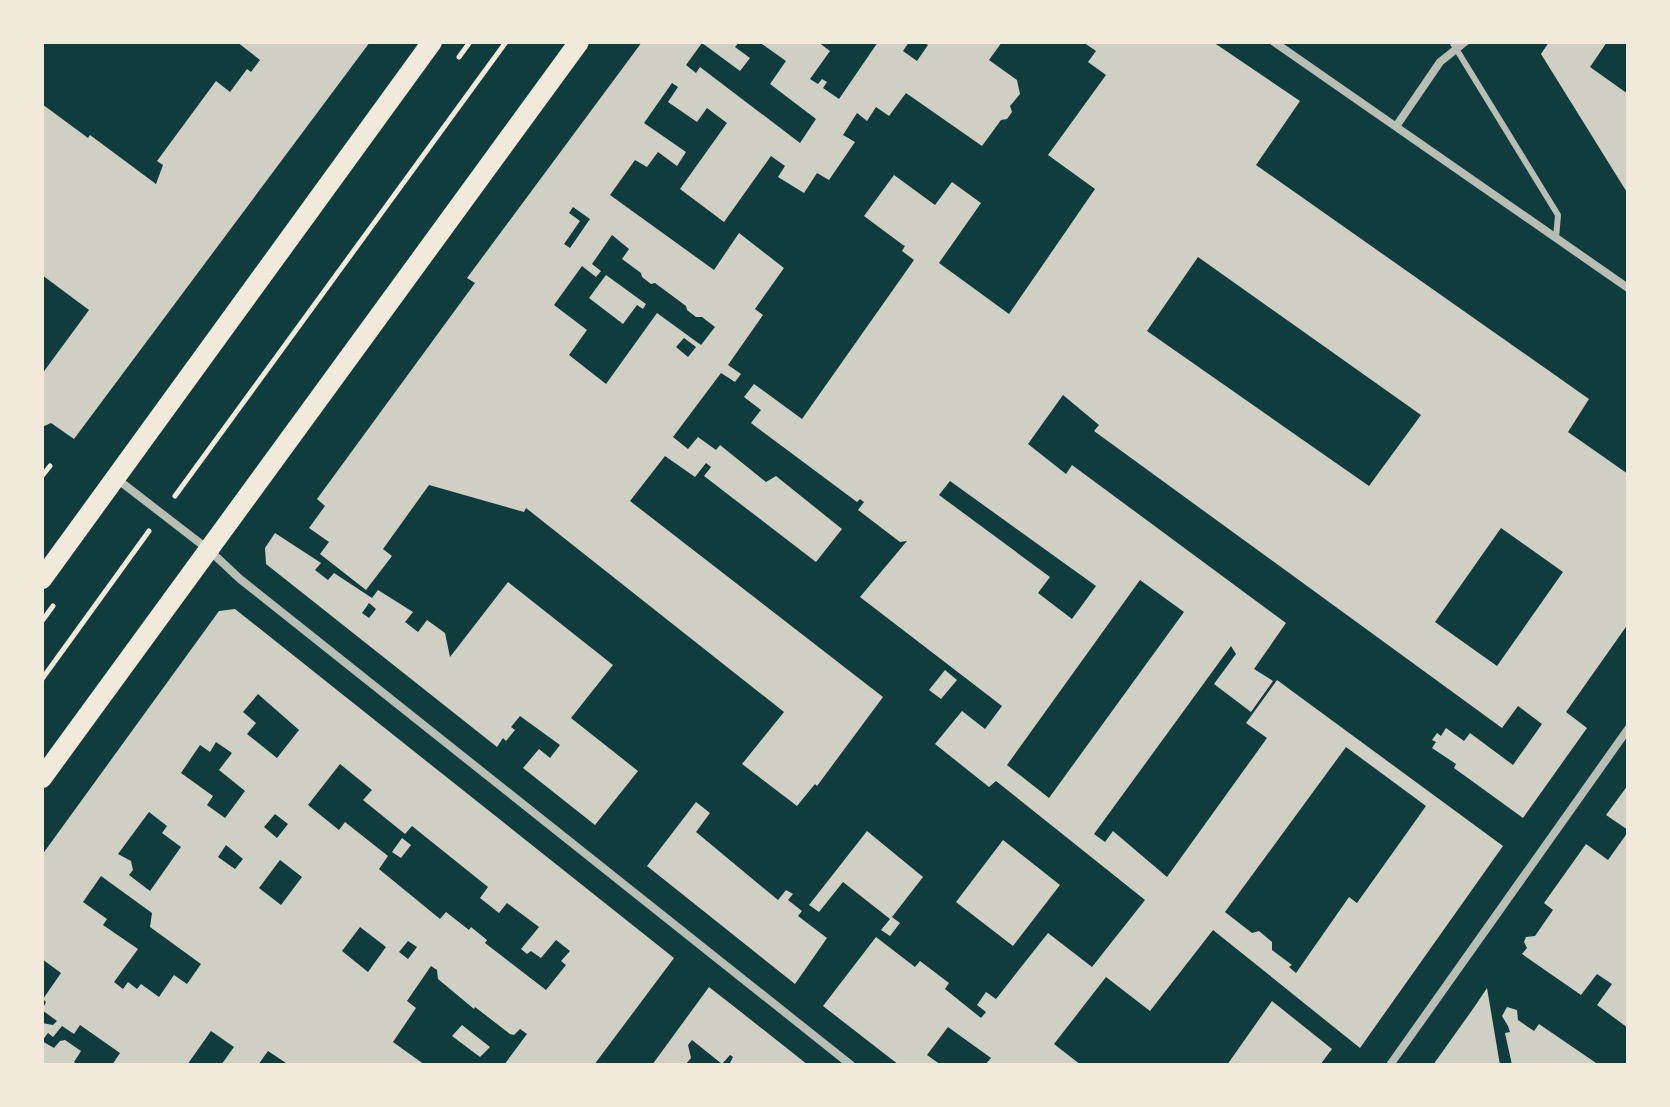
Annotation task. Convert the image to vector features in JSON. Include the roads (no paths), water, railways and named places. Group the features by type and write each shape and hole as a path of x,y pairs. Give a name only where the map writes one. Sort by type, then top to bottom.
{"main road":[{"path":"42,579 432,42"},
{"path":"42,778 579,42"}],"street":[{"path":"1274,42 1628,288"},
{"path":"1397,125 1440,62 1458,44"},
{"path":"115,478 851,1065"},
{"path":"1390,1065 1628,729"}],"lane":[{"path":"1458,44 1558,215 1556,238"}]}
